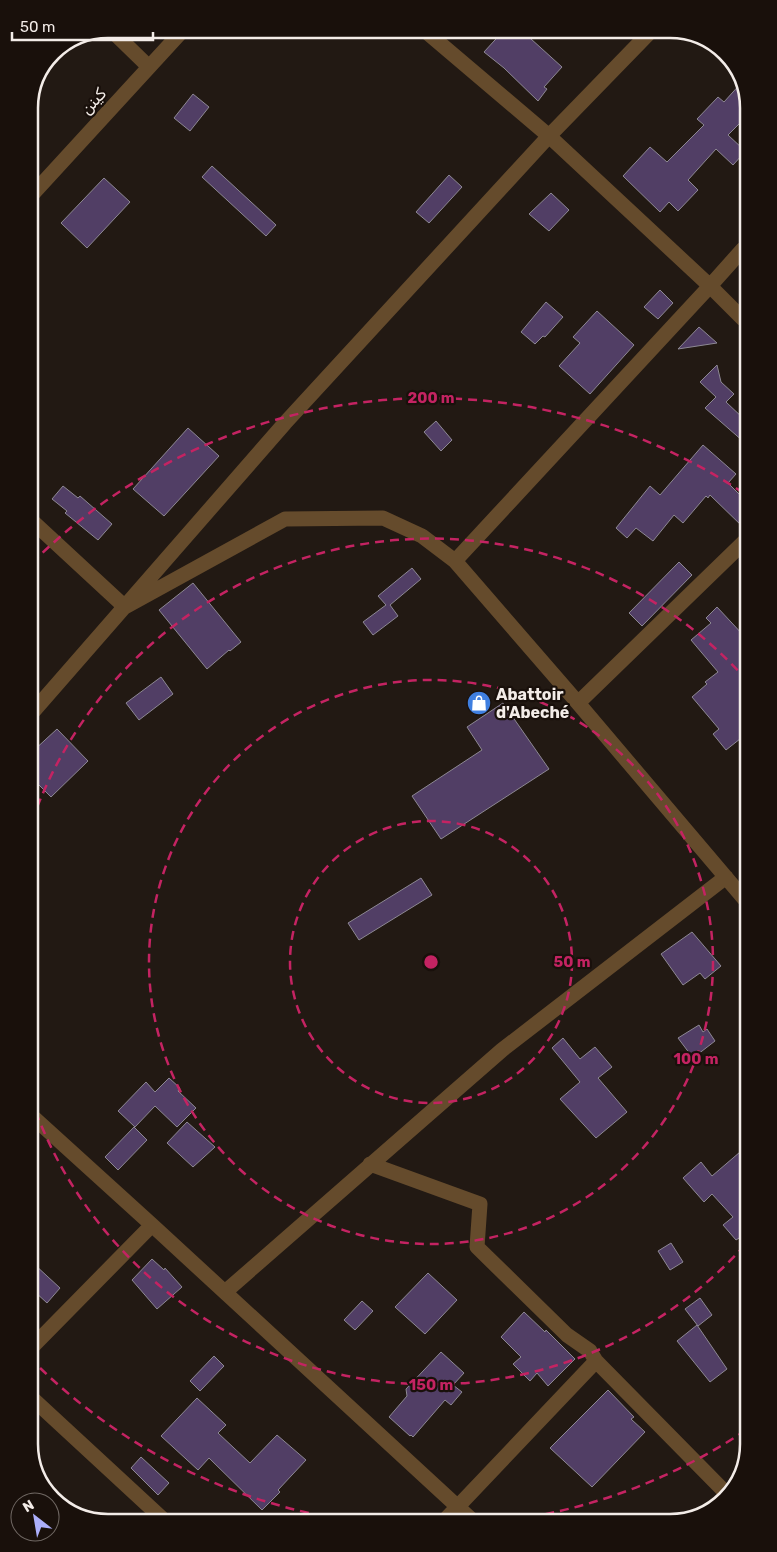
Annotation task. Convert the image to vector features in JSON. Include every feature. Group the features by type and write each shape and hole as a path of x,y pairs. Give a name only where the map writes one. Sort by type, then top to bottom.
{"street":[{"path":"118,37 148,66"},
{"name":"كينن","path":"38,188 176,37"},
{"path":"433,38 549,136 740,316"},
{"path":"38,708 285,423 549,136 644,38"},
{"path":"455,561 740,252"},
{"path":"124,607 285,519 383,518 422,536 455,561 740,894"},
{"path":"38,526 124,607"},
{"path":"578,703 740,546"},
{"path":"225,1292 502,1050 726,877"},
{"path":"37,1122 466,1514"},
{"path":"370,1164 480,1204 477,1247 567,1335 590,1351 596,1361 723,1490"},
{"path":"37,1342 152,1225"},
{"path":"451,1514 596,1361"},
{"path":"37,1403 157,1514"}],"building":[{"path":"497,38 530,38 562,67 544,87 547,89 538,101 504,68 484,52"},
{"path":"736,88 740,108 740,123 728,135 740,146 740,157 733,165 716,149 688,180 698,190 678,211 669,202 660,212 623,176 650,147 667,162 704,125 697,119 718,97 724,102"},
{"path":"193,94 209,107 190,131 174,118"},
{"path":"212,166 276,225 266,236 202,177"},
{"path":"449,175 462,187 429,223 416,212"},
{"path":"104,178 130,202 87,248 61,223"},
{"path":"551,193 569,210 549,231 529,214"},
{"path":"660,290 673,303 658,319 644,307"},
{"path":"546,302 563,317 545,337 543,336 535,344 521,332"},
{"path":"597,311 634,345 590,394 559,366 580,343 573,337"},
{"path":"699,327 717,343 678,349"},
{"path":"717,365 721,382 734,394 726,402 740,415 740,439 705,408 716,397 700,382"},
{"path":"436,421 452,440 441,451 424,432"},
{"path":"188,428 219,456 164,516 133,489"},
{"path":"703,445 736,474 728,483 740,495 740,524 710,495 708,498 706,496 683,523 674,515 653,541 636,528 627,538 616,528 650,486 660,495"},
{"path":"63,486 78,498 80,496 112,524 98,540 65,513 67,511 52,499"},
{"path":"679,562 692,575 642,626 629,613"},
{"path":"412,568 421,579 390,605 398,616 373,635 363,622 386,605 378,596"},
{"path":"193,583 241,642 207,669 159,610"},
{"path":"717,607 740,632 740,739 726,750 713,734 719,729 692,697 707,684 705,682 718,672 691,640 711,623 706,618"},
{"path":"161,677 173,694 139,720 126,703"},
{"path":"503,703 549,769 441,839 412,796 482,750 467,727"},
{"path":"57,729 88,761 51,797 37,783 38,747"},
{"path":"421,878 432,895 359,940 348,923"},
{"path":"692,932 721,966 705,979 700,973 683,985 661,954"},
{"path":"699,1025 703,1032 707,1029 715,1041 693,1058 678,1038"},
{"path":"563,1038 580,1059 595,1047 612,1067 598,1078 627,1112 596,1138 560,1099 580,1082 552,1048"},
{"path":"169,1078 180,1088 178,1091 196,1108 177,1127 155,1106 135,1127 118,1111 146,1082 155,1092"},
{"path":"187,1122 215,1147 193,1167 167,1143"},
{"path":"134,1127 147,1140 118,1170 105,1157"},
{"path":"740,1152 740,1237 736,1240 723,1225 733,1217 712,1194 704,1202 683,1178 701,1162 712,1176"},
{"path":"671,1243 683,1262 670,1270 658,1251"},
{"path":"152,1259 164,1270 165,1268 182,1287 157,1309 132,1280"},
{"path":"37,1267 60,1288 47,1303 37,1294"},
{"path":"428,1273 457,1300 425,1334 395,1307"},
{"path":"700,1298 712,1315 698,1326 685,1309"},
{"path":"362,1301 373,1311 355,1330 344,1320"},
{"path":"524,1312 545,1332 546,1330 575,1359 548,1386 537,1373 530,1381 513,1364 521,1357 501,1337"},
{"path":"697,1325 727,1369 710,1382 677,1341"},
{"path":"441,1352 464,1373 453,1385 462,1392 451,1405 445,1400 413,1437 410,1436 389,1417 407,1396 406,1389"},
{"path":"214,1356 224,1366 200,1391 190,1381"},
{"path":"608,1390 634,1417 631,1419 645,1432 592,1487 550,1448"},
{"path":"197,1398 226,1425 218,1433 250,1463 277,1435 306,1460 278,1490 280,1492 262,1510 209,1458 198,1470 161,1436"},
{"path":"141,1457 169,1483 158,1495 131,1468"}],"place":[{"name":"Abattoir d'Abeché","path":"479,703"}]}
